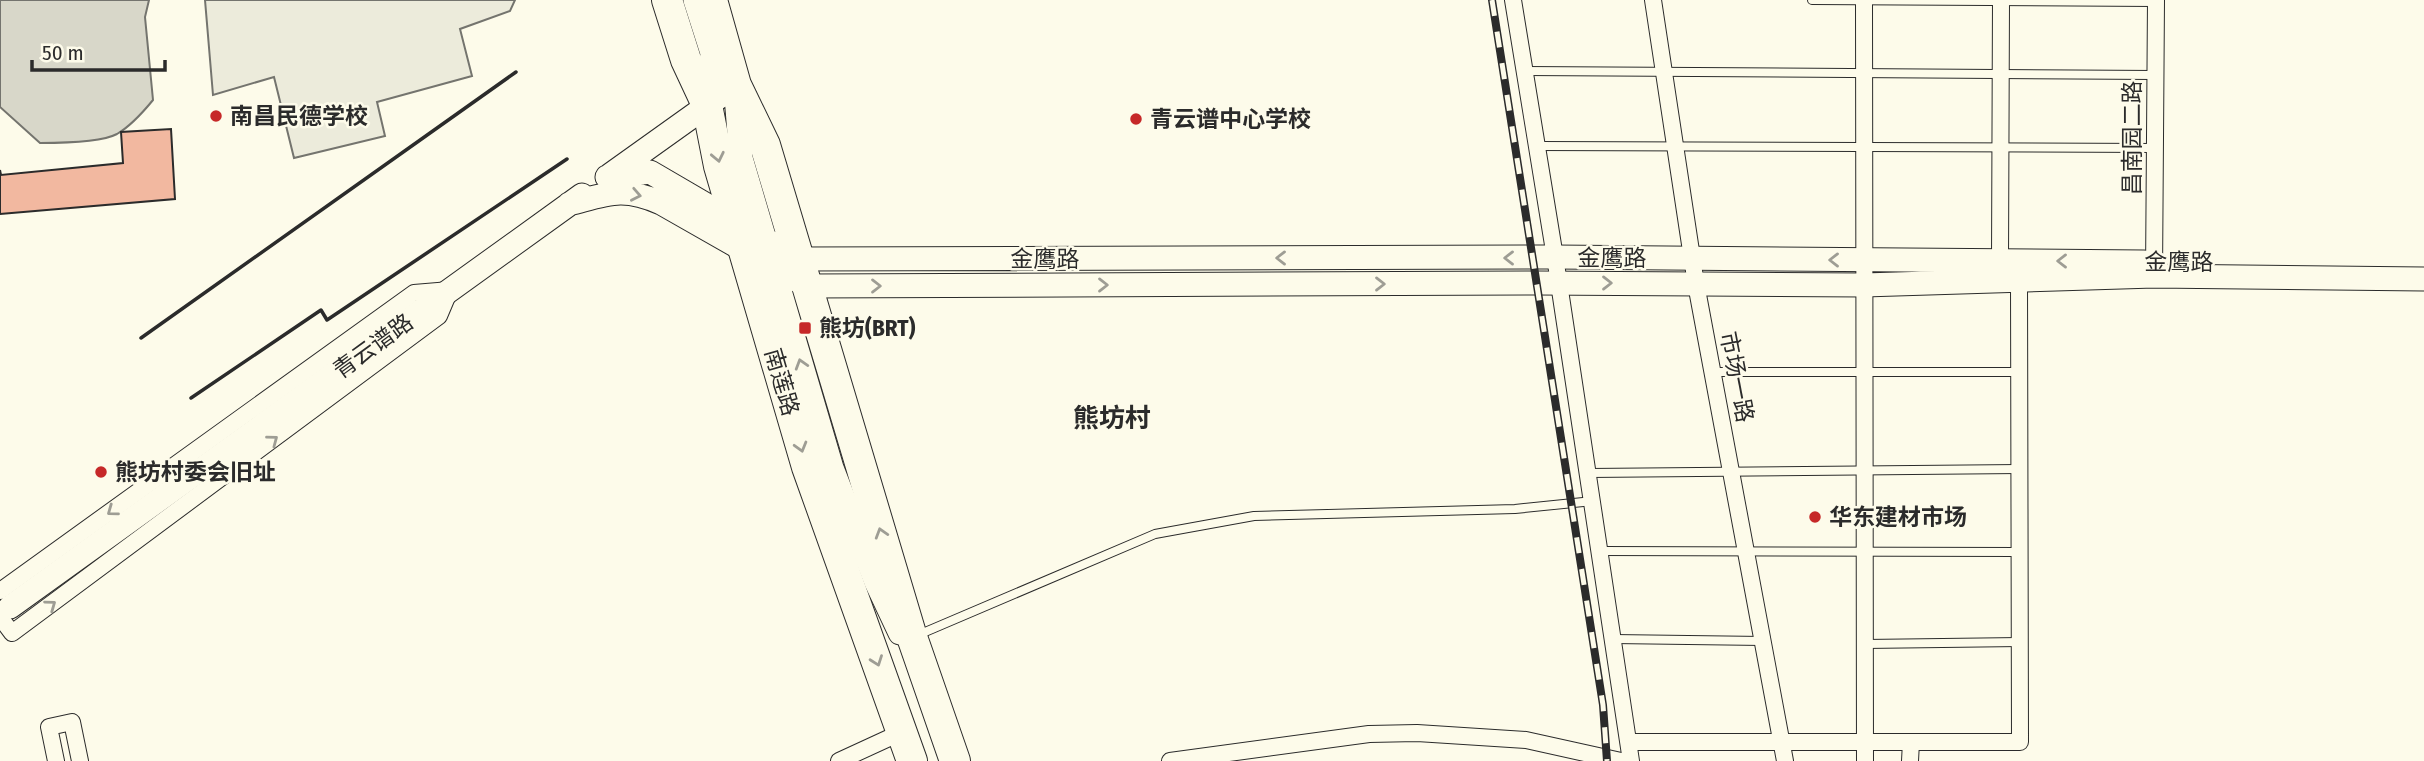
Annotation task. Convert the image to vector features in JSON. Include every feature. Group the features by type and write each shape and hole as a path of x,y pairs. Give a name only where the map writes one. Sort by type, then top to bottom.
{"highway":[{"name":"南莲路","path":"667,0 686,60 707,105 719,166 736,222 753,244 807,467 912,761"},
{"path":"712,0 736,85 765,145 793,270 912,637 956,761"}],"street":[{"path":"695,0 712,53 707,105"},
{"path":"1513,0 1589,473 1631,761"},
{"name":"市场一路","path":"1653,0 1696,284 1785,761"},
{"path":"1864,0 1865,761"},
{"path":"2000,261 2001,0"},
{"name":"昌南园二路","path":"2154,269 2157,1"},
{"path":"736,85 740,159 753,244"},
{"name":"青云谱路","path":"3,605 736,85"},
{"path":"607,177 650,172 736,222"},
{"path":"569,204 617,192 639,193 753,244 793,270 832,468 876,582 942,723"},
{"name":"金鹰路","path":"793,270 1555,257 2000,261 2424,279"},
{"name":"金鹰路","path":"793,270 1558,283 1864,285 2019,281 2154,269 2424,264"},
{"path":"1628,742 2021,742 2019,281"},
{"path":"56,761 49,727 72,722 80,761"},
{"path":"839,761 902,732"},
{"path":"1170,761 1369,734 1417,733 1526,740 1621,761"},
{"path":"1910,761 1911,742"}],"lane":[{"path":"1812,0 2157,1"},
{"path":"1525,71 2156,75"},
{"path":"1537,146 2155,148"},
{"path":"1713,372 2020,372"},
{"path":"1589,473 2020,469"},
{"path":"912,637 1155,534 1254,516 1515,509 1593,501"},
{"path":"1600,551 2020,552"},
{"path":"1613,639 1763,641"},
{"path":"1865,643 2020,642"}],"shaded area":[{"path":"0,0 149,0 145,17 153,100 126,127 110,137 79,142 40,143 0,107"},
{"path":"205,0 515,0 510,11 460,29 472,76 377,102 385,136 294,158 274,77 213,95"}],"building":[{"path":"171,129 175,199 0,214 0,170 1,175 123,163 121,132"}],"railway":[{"path":"1492,0 1603,705 1607,761"}],"wall":[{"path":"141,338 516,72"},
{"path":"191,398 321,310 327,320 567,159"}],"place":[{"name":"南昌民德学校","path":"216,116"},
{"name":"青云谱中心学校","path":"1136,119"},
{"name":"熊坊(BRT)","path":"805,328"},
{"name":"熊坊村委会旧址","path":"101,472"},
{"name":"华东建材市场","path":"1815,517"}],"district":[{"name":"熊坊村","path":"1112,418"}]}
